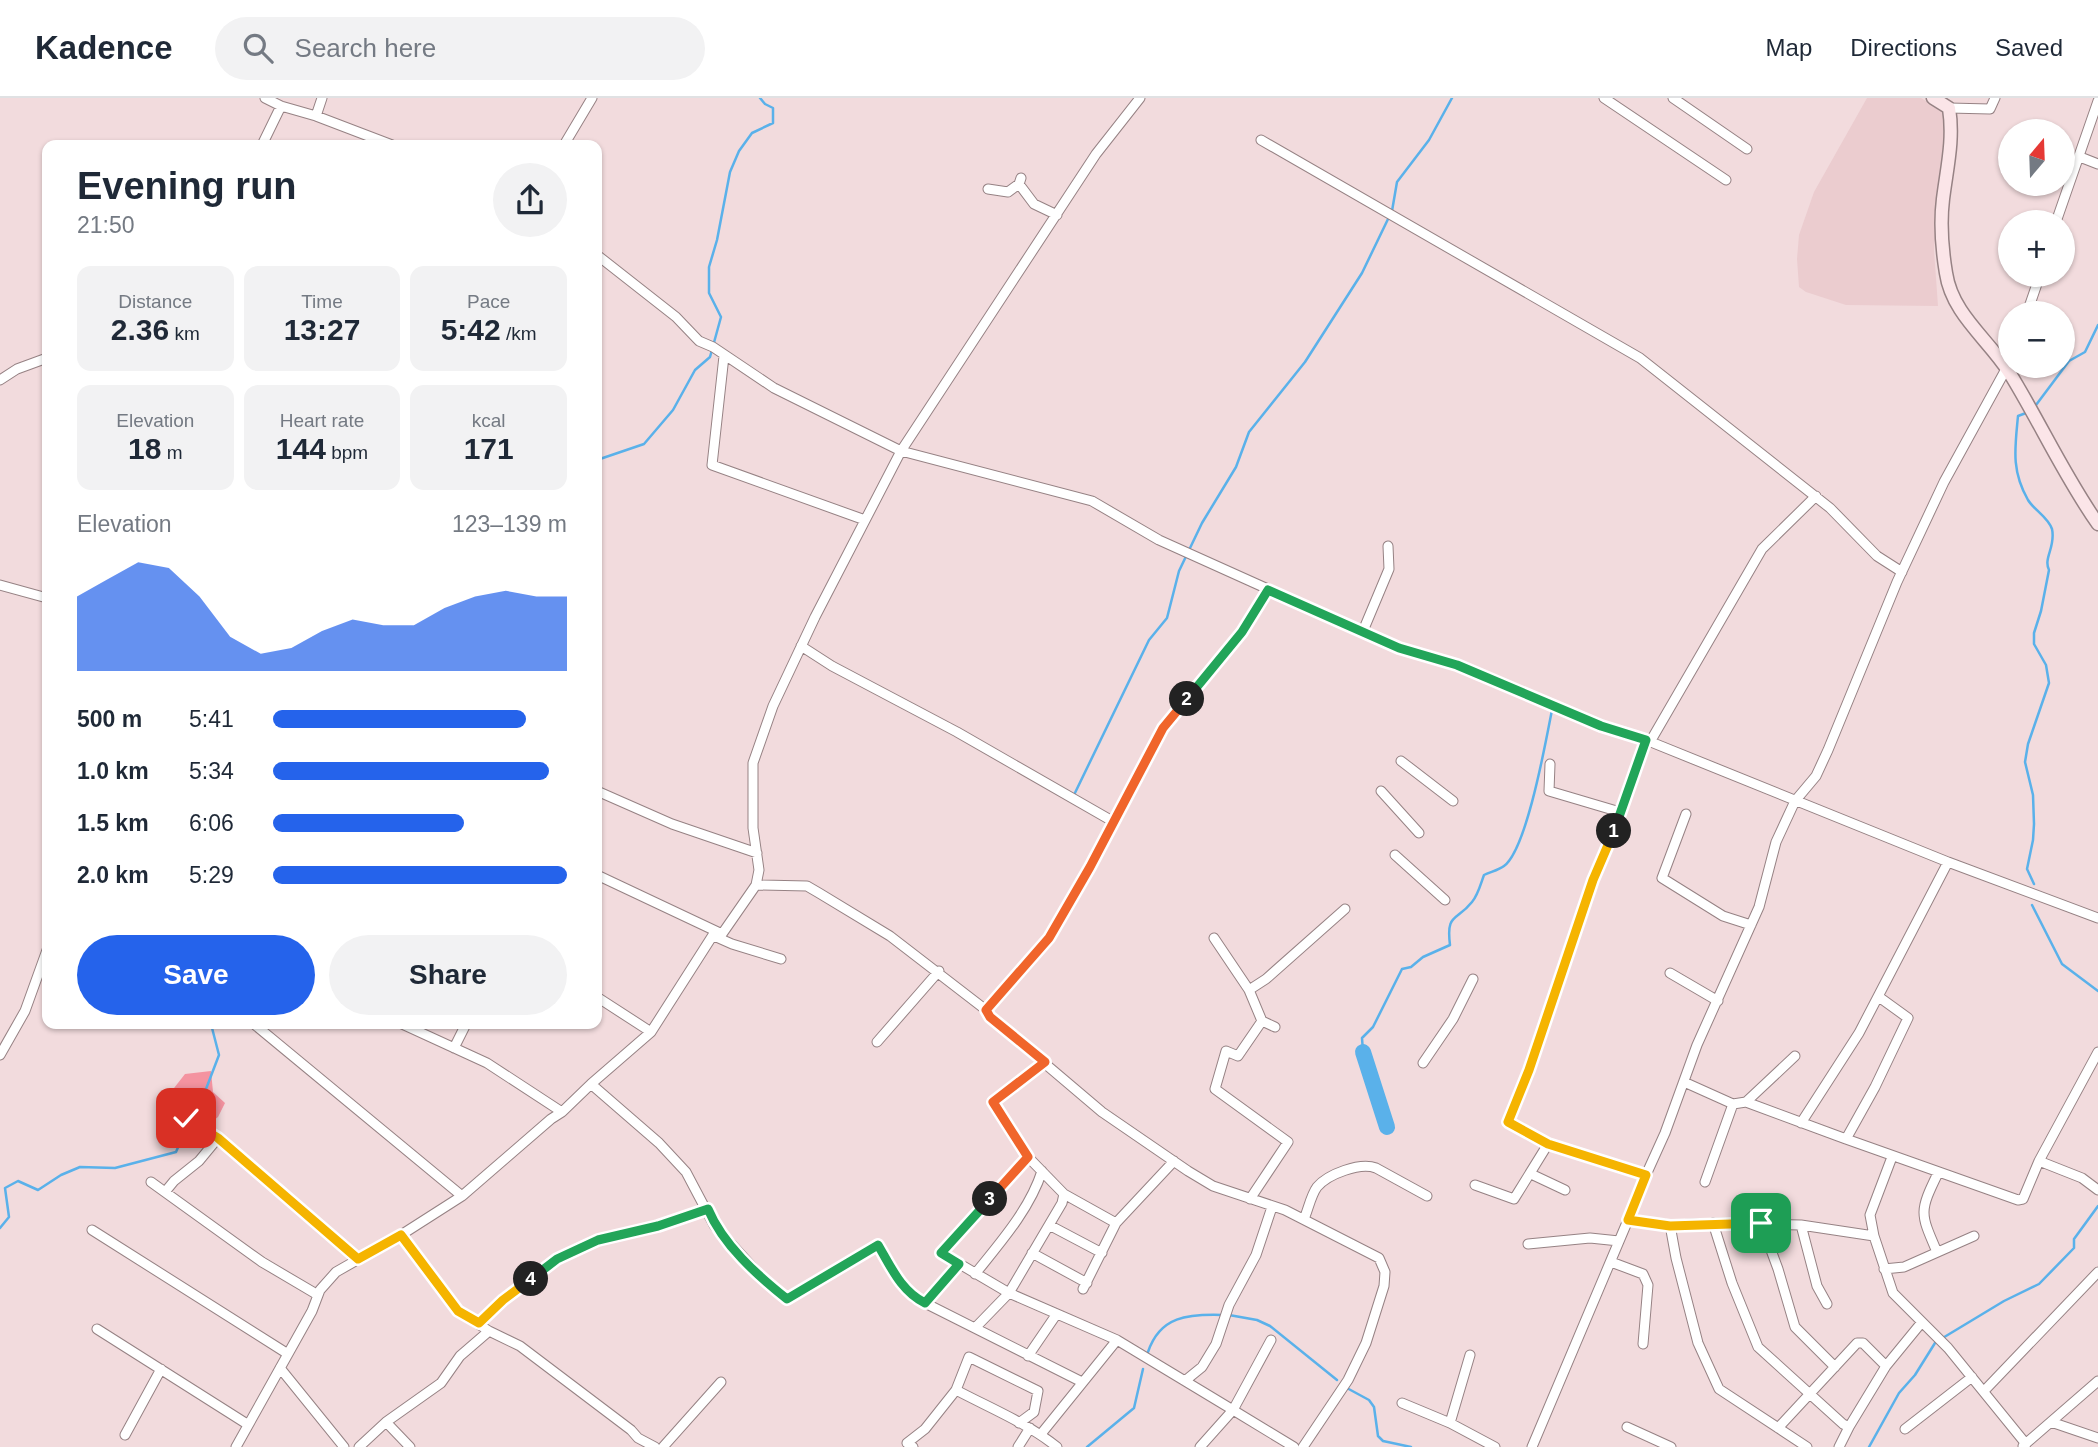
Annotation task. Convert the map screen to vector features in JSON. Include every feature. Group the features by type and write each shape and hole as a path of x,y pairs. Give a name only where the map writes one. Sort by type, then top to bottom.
{"street":[{"path":"265,98 379,140"},
{"path":"316,116 322,98"},
{"path":"567,140 592,98"},
{"path":"236,1447 312,1311 318,1295 336,1272 462,1196 562,1112 651,1031 717,934 756,885 759,870 753,828 753,763 773,706 802,646 901,451 1096,154 1140,98"},
{"path":"1604,98 1726,180"},
{"path":"1673,98 1747,149"},
{"path":"1933,98 1949,108 1990,109 1995,98"},
{"path":"2060,210 2098,101"},
{"path":"264,140 281,106"},
{"path":"1949,108 1952,127 1951,156 1943,201 1942,246 1947,278 1958,308 1998,353"},
{"path":"1261,140 1640,358 1816,496 1877,556 1902,572"},
{"path":"2080,156 2098,164"},
{"path":"988,189 1008,192 1020,181 1034,204 1057,215"},
{"path":"602,259 676,317 699,341 713,347 774,388 901,451 1092,501 1159,540 1399,648 1457,665 1601,726 1648,741 1948,862 2098,918"},
{"path":"724,356 712,465 865,520"},
{"path":"0,380 17,369 42,360"},
{"path":"1532,1447 1611,1262 1698,1045 1751,925 1763,895 1772,851 1795,801 1816,776 1902,572 1944,482 2002,378"},
{"path":"2016,378 2077,495 2098,524"},
{"path":"1646,1175 1548,1144 1508,1122 1529,1070 1593,880 1648,741 1762,549 1816,496"},
{"path":"1363,631 1389,569 1388,546"},
{"path":"0,585 42,597"},
{"path":"986,1010 1049,938 1163,728 1242,632 1268,590"},
{"path":"802,646 832,666 957,732 1114,821"},
{"path":"1401,761 1453,801"},
{"path":"1550,764 1549,791 1620,812"},
{"path":"1381,791 1419,833"},
{"path":"602,793 672,824 757,853"},
{"path":"1686,814 1662,878 1723,916 1751,925"},
{"path":"1395,855 1445,900"},
{"path":"1801,1123 1859,1033 1948,862"},
{"path":"602,877 732,944 781,959"},
{"path":"756,885 807,886 890,936 939,971 1072,1088 1174,1161 1213,1186 1304,1219 1379,1258 1385,1272 1381,1300 1366,1343 1348,1380 1303,1447"},
{"path":"1249,990 1266,979 1345,909"},
{"path":"1214,938 1249,990 1262,1021 1275,1027"},
{"path":"0,1055 25,1011 42,969"},
{"path":"877,1042 939,971"},
{"path":"1670,973 1718,1001"},
{"path":"1423,1063 1453,1019 1473,979"},
{"path":"1846,1139 1908,1018 1879,997"},
{"path":"602,1000 651,1031"},
{"path":"1250,1199 1288,1142 1215,1089 1226,1051 1238,1056 1262,1021"},
{"path":"260,1029 462,1196"},
{"path":"413,1029 487,1063 562,1112"},
{"path":"454,1048 464,1029"},
{"path":"1684,1082 1733,1104 1746,1102 1892,1157 2018,1200 2023,1199 2039,1161 2098,1052"},
{"path":"1746,1102 1794,1056"},
{"path":"1045,1062 993,1102 1028,1157 1064,1194 1116,1223"},
{"path":"591,1083 659,1143 686,1172 708,1209 714,1225 765,1281 787,1299 878,1245 899,1281 915,1298 1082,1382"},
{"path":"1705,1182 1733,1104"},
{"path":"186,1118 218,1138 358,1259"},
{"path":"165,1192 199,1161 218,1138"},
{"path":"1475,1185 1514,1199 1548,1144"},
{"path":"1028,1157 941,1253 1009,1293 1117,1340 1294,1447"},
{"path":"1892,1157 1870,1215 1884,1269 1894,1293 1972,1377 2024,1445 2098,1381"},
{"path":"1032,1253 1085,1286 1116,1223 1174,1161"},
{"path":"2039,1161 2082,1178 2098,1190"},
{"path":"1304,1219 1318,1187 1357,1166 1368,1165 1376,1168 1427,1196"},
{"path":"975,1274 1037,1187 1042,1171"},
{"path":"1937,1252 1922,1219 1926,1197 1938,1173"},
{"path":"1531,1174 1565,1190"},
{"path":"151,1182 262,1262 318,1295"},
{"path":"975,1328 1009,1293 1062,1203 1064,1194"},
{"path":"1186,1380 1202,1367 1216,1344 1223,1318 1256,1255 1272,1207"},
{"path":"479,1323 503,1300 557,1259 598,1240 658,1226 708,1209"},
{"path":"1628,1220 1670,1226 1713,1223 1801,1225 1874,1236"},
{"path":"1713,1223 1732,1283 1758,1347 1849,1427"},
{"path":"1761,1223 1795,1326 1835,1367"},
{"path":"1049,1225 1102,1253"},
{"path":"1801,1225 1817,1286 1827,1304"},
{"path":"1670,1226 1698,1343 1719,1389 1807,1447"},
{"path":"92,1230 288,1354"},
{"path":"401,1235 458,1311 489,1331 520,1346 631,1430 637,1442 655,1447"},
{"path":"1884,1269 1904,1267 1974,1236"},
{"path":"1528,1244 1590,1238 1619,1241"},
{"path":"1611,1262 1643,1274 1648,1284 1643,1344"},
{"path":"925,1303 959,1264"},
{"path":"1983,1391 2098,1272"},
{"path":"1028,1356 1056,1315"},
{"path":"1839,1447 1886,1366 1922,1322"},
{"path":"97,1329 247,1424"},
{"path":"359,1447 386,1422 441,1383 460,1356 489,1331"},
{"path":"1041,1434 1117,1340"},
{"path":"1200,1447 1233,1410 1270,1340"},
{"path":"1778,1428 1857,1343 1863,1343 1886,1366"},
{"path":"1450,1423 1470,1355"},
{"path":"908,1446 956,1390 969,1357 1038,1391 1034,1412 1019,1423"},
{"path":"280,1368 344,1447"},
{"path":"125,1435 161,1369"},
{"path":"1905,1429 1972,1377"},
{"path":"663,1447 721,1382"},
{"path":"956,1390 1041,1434 1057,1447"},
{"path":"1402,1403 1450,1423 1495,1447"},
{"path":"386,1422 410,1447"},
{"path":"2051,1422 2098,1438"},
{"path":"1627,1427 1671,1447"},
{"path":"1018,1447 1030,1428"}],"shaded area":[{"path":"1867,98 1921,98 1944,112 1948,128 1934,250 1938,306 1846,305 1806,292 1799,287 1799,235 1814,192"},
{"path":"211,1071 213,1092 225,1103 218,1117 205,1127 188,1114 160,1106 185,1074"}],"waterway":[{"path":"602,458 644,444 673,410 695,370 710,357 721,317 709,293 709,267 730,172 739,151 752,133 773,123 773,108 760,98"},
{"path":"1392,211 1397,182 1429,140 1452,98"},
{"path":"1073,797 1149,640 1167,618 1179,571 1202,523 1236,467 1249,432 1305,362 1362,273 1389,217"},
{"path":"2036,405 2069,361 2085,352 2098,325"},
{"path":"2026,413 2018,416 2015,449 2019,479 2028,500 2047,521 2053,535 2049,570 2034,633 2034,644 2046,665 2049,683 2028,744 2025,762 2033,795 2034,824 2027,869 2034,884"},
{"path":"1363,1052 1362,1038 1373,1027 1402,969 1411,967 1423,957 1450,945 1451,923 1474,899 1484,875 1504,866 1512,856 1528,817 1552,710"},
{"path":"2032,905 2062,964 2098,991"},
{"path":"0,1228 9,1217 5,1188 18,1181 38,1190 61,1175 80,1167 115,1168 176,1152 185,1131 193,1123 219,1055 212,1029"},
{"path":"1363,1052 1387,1127"},
{"path":"1941,1339 2004,1301 2039,1284 2074,1248 2074,1239 2098,1206"},
{"path":"1148,1352 1153,1340 1168,1324 1198,1315 1222,1315"},
{"path":"1229,1315 1257,1320 1270,1326 1337,1380"},
{"path":"1869,1447 1899,1393 1915,1375 1935,1343"},
{"path":"1087,1447 1134,1408 1143,1369"},
{"path":"1345,1387 1369,1400 1374,1407 1378,1436 1383,1441 1411,1447"}],"route":[{"path":"186,1118 218,1138 358,1259 401,1235 458,1311 479,1323 503,1300 557,1259 598,1240 658,1226 708,1209 714,1225 738,1253 787,1299 878,1245 899,1281 915,1298 925,1303 959,1264 941,1253 1028,1157 993,1102 1045,1062 990,1017 986,1010 1049,938 1090,867 1163,728 1242,632 1268,590 1399,648 1457,665 1601,726 1646,740 1593,880 1529,1070 1508,1122 1548,1144 1646,1175 1628,1220 1670,1226 1761,1223"}]}
